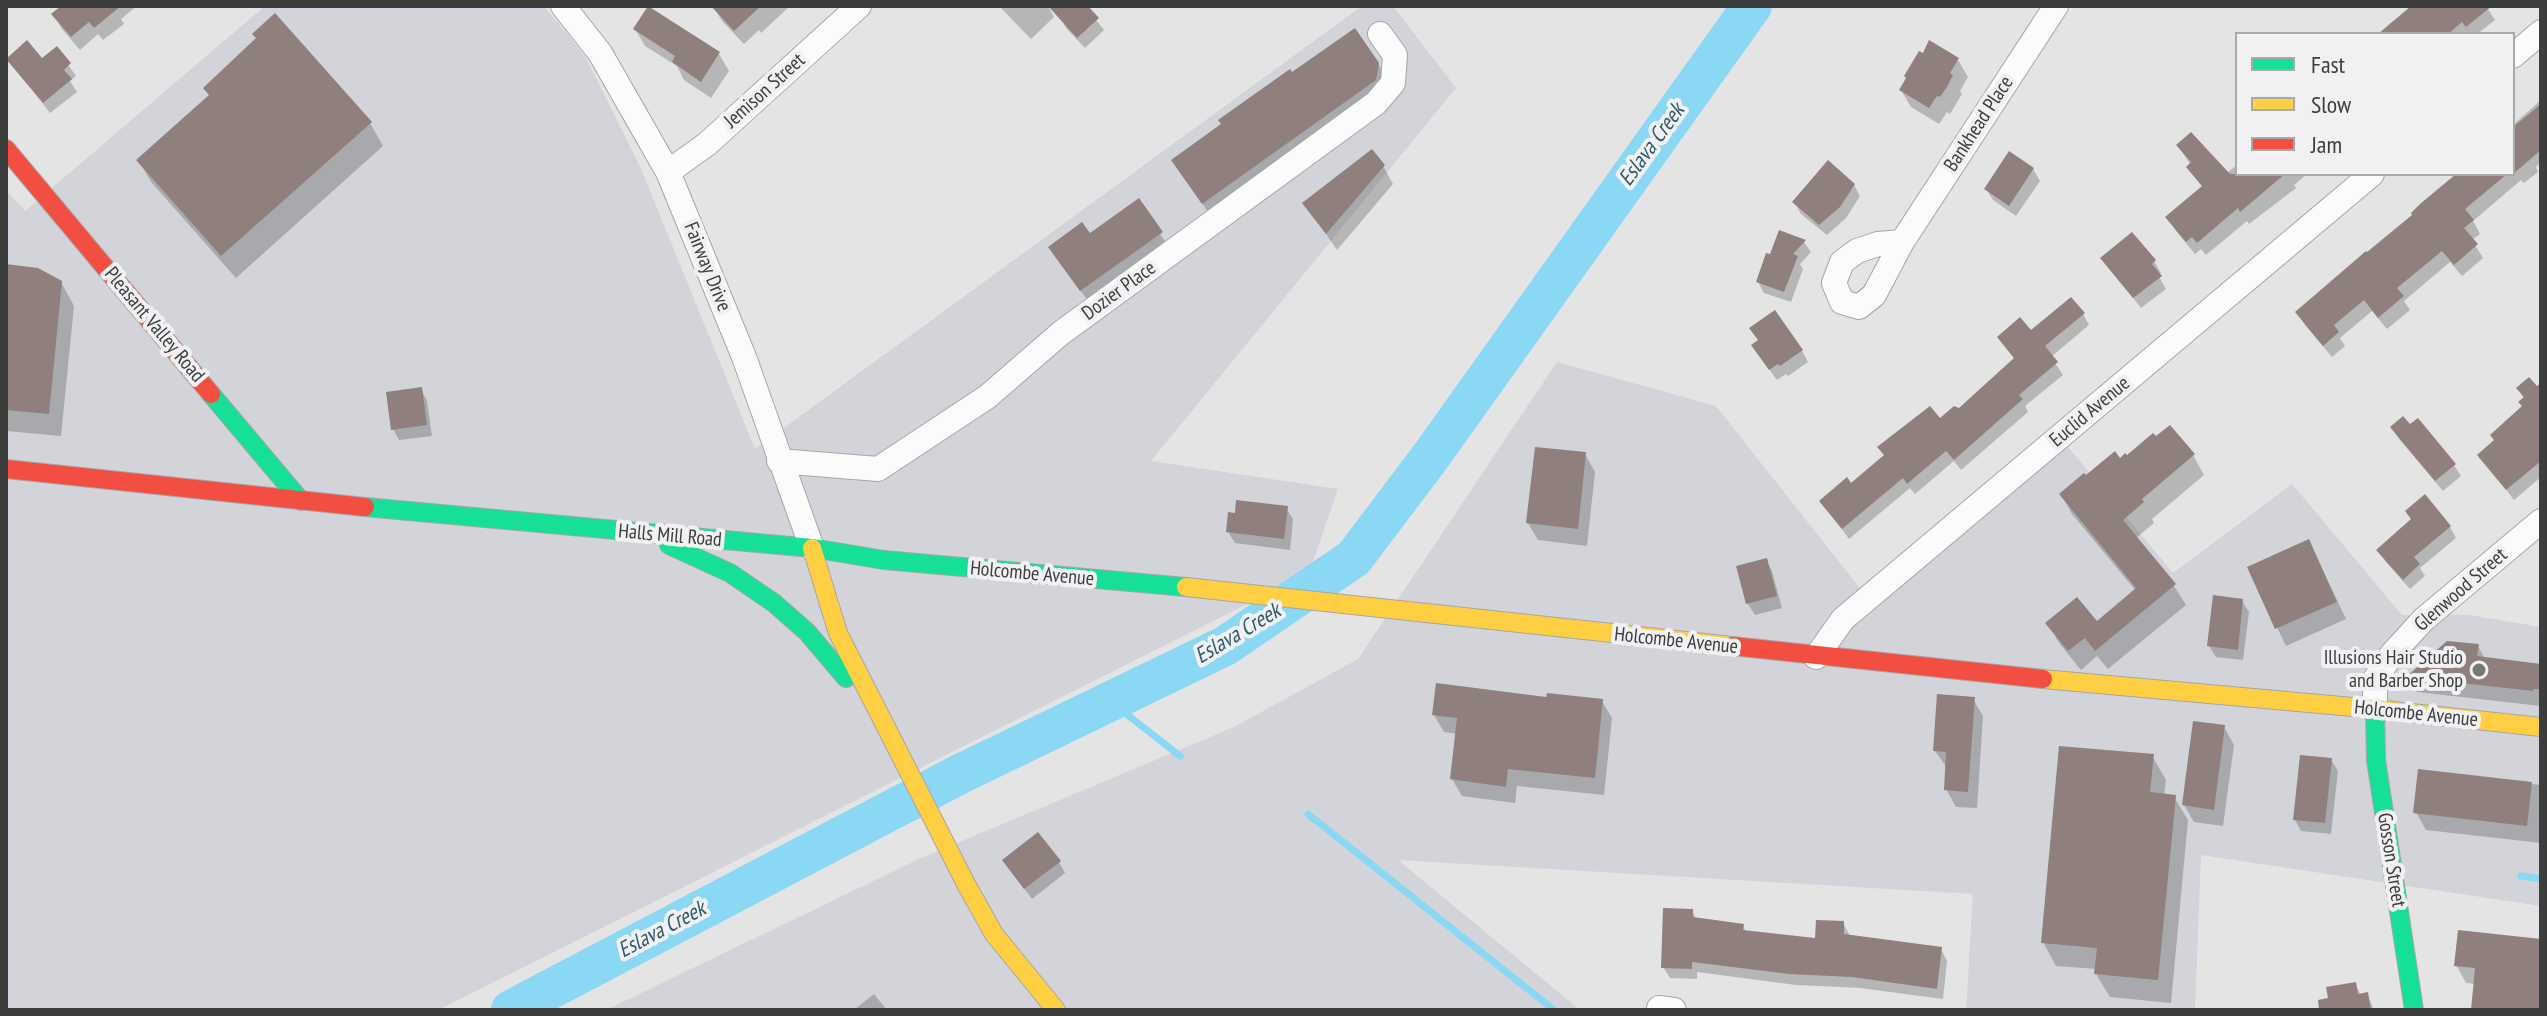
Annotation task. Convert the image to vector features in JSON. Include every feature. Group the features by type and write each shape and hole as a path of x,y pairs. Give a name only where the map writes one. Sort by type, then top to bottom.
{"street":[{"name":"Fairway Drive","path":"563,6 600,53 668,172 744,357 812,548"},
{"name":"Jemison Street","path":"668,172 707,144 859,6"},
{"name":"Bankhead Place","path":"1902,242 2056,6"},
{"path":"2515,54 2541,32"},
{"name":"Dozier Place","path":"779,461 878,469 987,397 1061,333 1376,103 1393,83 1395,55 1380,34"},
{"name":"Pleasant Valley Road","path":"6,149 301,501"},
{"name":"Euclid Avenue","path":"1816,657 1843,619 2370,176"},
{"name":"Halls Mill Road","path":"6,469 301,501 812,548"},
{"name":"Glenwood Street","path":"2375,709 2375,679 2392,654 2423,620 2541,521"},
{"path":"642,533 730,573 774,603 807,632 889,730"},
{"path":"812,548 838,633 953,857 994,934 1056,1010"},
{"name":"Holcombe Avenue","path":"812,548 884,560 1258,594 1816,657 2541,727"},
{"name":"Gosson Street","path":"2375,709 2376,760 2414,1010"}],"shaded area":[{"path":"265,6 544,6 585,56 642,171 755,449 1362,6 1393,6 1456,88 1151,461 1338,489 1309,573 438,1010 6,1010 6,190 25,211"},
{"path":"1557,362 1716,406 1874,606 2064,442 2173,573 2292,484 2402,615 2469,615 2541,627 2541,906 2201,855 2195,1010 1966,1010 1973,894 1398,860 1580,1010 606,1010 919,859 1234,727 1358,659"}],"building":[{"path":"61,6 121,6 94,28 89,22 71,37 51,14"},
{"path":"648,6 720,52 701,82 672,62 675,56 633,29"},
{"path":"711,6 761,6 734,31"},
{"path":"1048,6 1088,6 1099,18 1077,38"},
{"path":"2411,6 2492,6 2466,27 2462,22 2450,32 2380,32"},
{"path":"275,13 372,122 221,256 136,160 209,95 203,88 256,38 252,34"},
{"path":"1355,28 1379,63 1376,80 1202,204 1171,160 1221,124 1218,120"},
{"path":"27,40 42,58 57,46 71,63 64,70 72,79 43,103 6,59"},
{"path":"1929,40 1959,58 1950,73 1953,75 1947,87 1929,108 1899,90 1919,51 1923,53"},
{"path":"2541,104 2541,150 2515,172 2515,125"},
{"path":"2191,132 2230,174 2283,176 2197,243 2192,237 2186,242 2165,217 2202,186 2186,167 2191,162 2176,145"},
{"path":"1372,149 1385,165 1326,234 1302,203"},
{"path":"2009,151 2034,168 2009,206 1984,189"},
{"path":"1828,160 1855,184 1840,207 1819,225 1792,202"},
{"path":"2454,176 2505,176 2465,209 2474,220 2464,228 2478,244 2454,265 2442,251 2397,288 2404,296 2378,318 2364,300 2334,325 2339,332 2323,346 2295,312 2412,215 2420,204"},
{"path":"1139,198 1163,232 1080,291 1048,247 1082,222 1090,233"},
{"path":"1779,230 1806,240 1793,254 1798,256 1784,292 1756,282 1766,253 1770,254"},
{"path":"2132,232 2156,260 2152,264 2162,276 2133,298 2100,258"},
{"path":"6,264 38,268 62,281 49,414 6,410"},
{"path":"2071,297 2085,313 2045,346 2058,362 2019,395 2023,399 1954,460 1946,451 1907,484 1903,478 1842,529 1819,501 1847,477 1851,483 1884,455 1877,447 1930,406 1940,418 1954,406 1959,408 2014,358 1997,337 2020,317 2031,330"},
{"path":"1775,310 1803,350 1769,370 1751,345 1758,340 1749,328"},
{"path":"2529,377 2537,386 2541,383 2541,461 2506,490 2477,455 2494,440 2490,435 2522,406 2518,402 2524,397 2516,388"},
{"path":"422,387 427,425 391,430 386,392"},
{"path":"2403,416 2410,424 2418,418 2456,464 2435,481 2390,427"},
{"path":"2170,425 2195,454 2142,499 2144,502 2123,520 2176,584 2095,651 2085,638 2068,651 2045,623 2077,597 2097,621 2136,588 2059,494 2115,451 2120,458 2125,453 2127,455 2153,433 2156,436"},
{"path":"1535,447 1586,452 1578,529 1526,523"},
{"path":"2425,494 2451,526 2414,557 2420,564 2403,580 2376,550 2411,519 2405,511"},
{"path":"1236,500 1288,506 1284,539 1226,532 1228,512 1235,513"},
{"path":"2309,539 2337,602 2275,629 2247,567"},
{"path":"1767,558 1777,596 1746,604 1736,566"},
{"path":"2213,595 2243,599 2238,650 2207,646"},
{"path":"2447,641 2479,644 2477,656 2541,664 2541,689 2534,691 2406,677"},
{"path":"1436,683 1546,697 1547,693 1603,699 1595,778 1508,769 1506,787 1450,779 1457,718 1432,715"},
{"path":"1937,694 1975,697 1968,792 1944,790 1946,752 1933,751"},
{"path":"2193,721 2225,725 2214,810 2182,805"},
{"path":"2059,746 2154,754 2150,792 2176,795 2158,980 2094,974 2097,948 2041,943"},
{"path":"2300,755 2332,758 2325,823 2293,820"},
{"path":"2418,769 2532,782 2527,826 2413,813"},
{"path":"1038,832 1061,861 1024,889 1002,860"},
{"path":"1663,908 1693,909 1693,917 1744,924 1743,930 1815,938 1816,920 1844,921 1844,934 1942,947 1937,989 1852,977 1789,974 1692,962 1692,969 1661,968"},
{"path":"2458,930 2541,939 2541,1010 2471,1010 2475,968 2454,966"},
{"path":"2356,982 2358,994 2368,992 2371,1010 2319,1010 2318,1000 2328,998 2326,987"}],"waterway":[{"name":"Eslava Creek","path":"511,1010 960,774 1225,646 1354,558 1431,456 1752,6"},
{"path":"1111,702 1180,756"},
{"path":"1308,814 1554,1010"},
{"path":"2521,876 2541,879"}],"traffic: fast":[{"path":"211,394 301,501"},
{"path":"365,507 812,548 884,560 1186,587"},
{"path":"669,545 730,573 774,603 807,632 846,678"},
{"path":"2375,709 2376,760 2414,1010"}],"traffic: slow":[{"path":"812,548 838,633 966,884 994,934 1056,1010"},
{"path":"1186,587 1732,646"},
{"path":"2043,679 2541,727"}],"traffic: jam":[{"path":"6,149 211,394"},
{"path":"6,469 365,507"},
{"path":"1732,646 2043,679"}],"place":[{"name":"Illusions Hair Studio and Barber Shop","path":"2479,670"}]}
